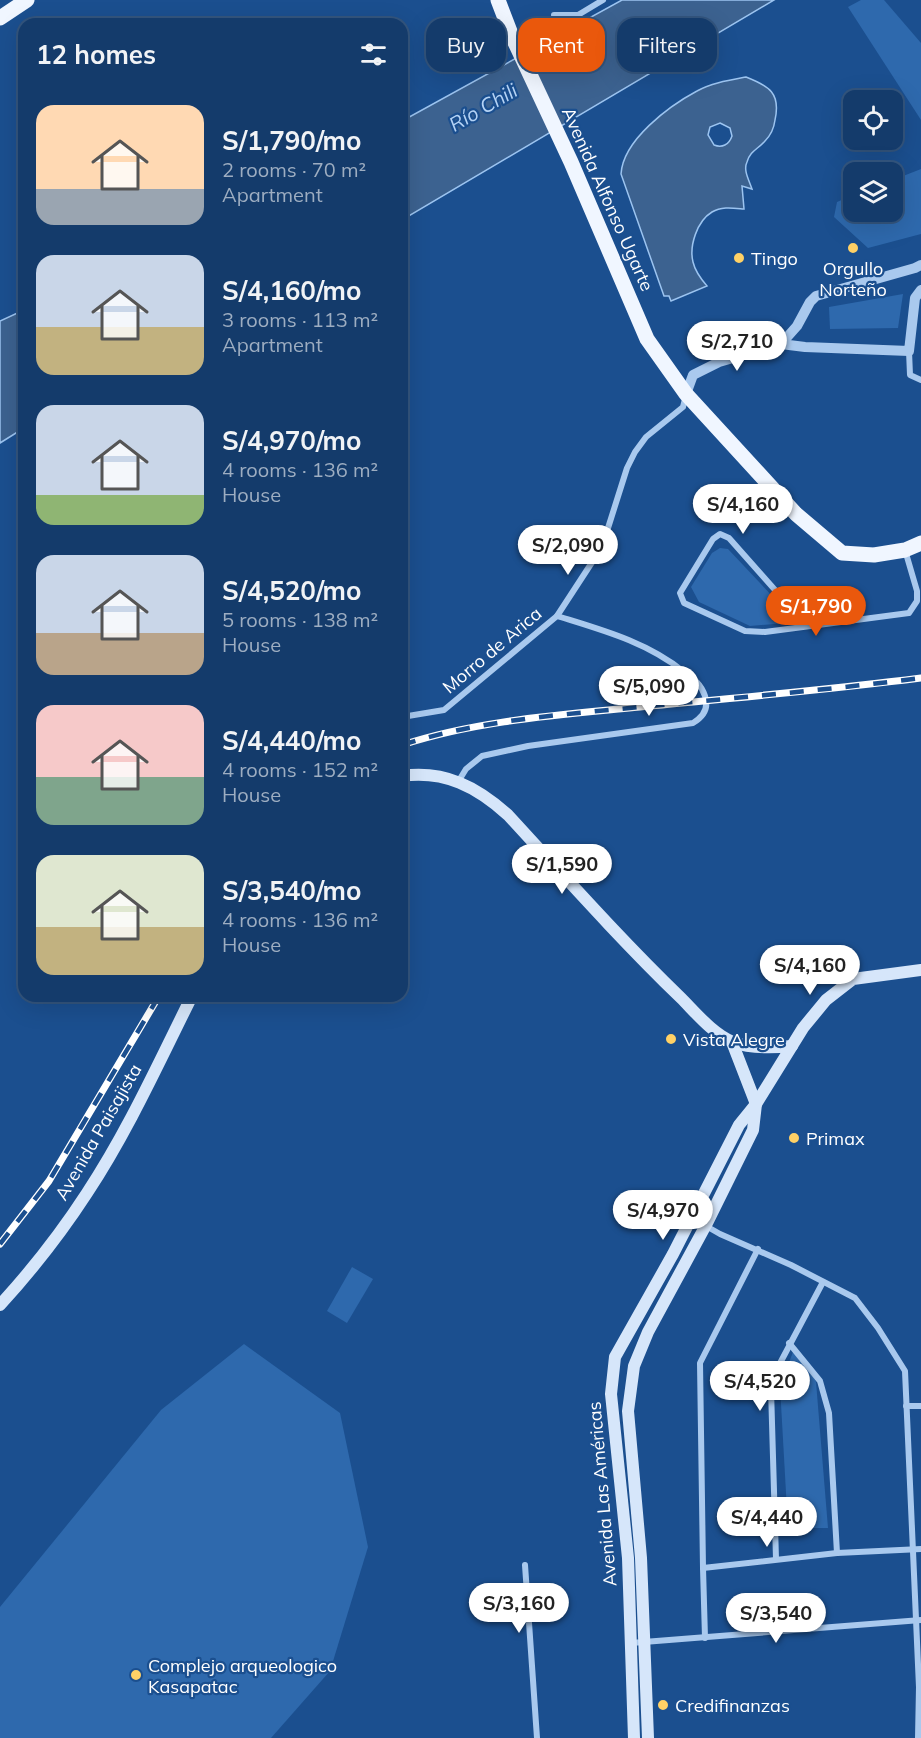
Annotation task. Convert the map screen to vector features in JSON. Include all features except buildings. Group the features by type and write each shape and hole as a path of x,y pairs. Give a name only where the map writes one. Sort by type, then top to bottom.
{"main road":[{"path":"0,18 27,0"},
{"name":"Avenida Alfonso Ugarte","path":"498,0 647,339 686,394 796,514 842,553 874,555 905,550 921,543"},
{"path":"408,776 434,776 458,782 487,796 508,815 649,967 710,1026 732,1042 760,1048 792,1046"},
{"name":"Avenida Las Américas","path":"648,1738 610,1394 615,1357 673,1254 739,1125 756,1104 803,1028 826,1000 854,979 921,970"},
{"name":"Avenida Paisajista","path":"0,1305 32,1269 87,1193 123,1130 189,1002"},
{"path":"732,1042 756,1104"},
{"name":"Avenida Las Américas","path":"634,1738 640,1558 628,1411 634,1366 648,1332 706,1225 753,1130 756,1104"}],"street":[{"path":"554,15 578,15 603,0"},
{"path":"781,344 816,296 918,267 921,289 915,298 909,351 910,375 921,380"},
{"path":"686,394 693,375 719,362 781,344 909,351"},
{"name":"Morro de Arica","path":"408,716 444,710 557,616 602,547 627,468 635,452 646,437 683,407 686,394"},
{"path":"807,626 729,537 720,534 713,538 680,593 684,603 745,630 765,632 909,613 917,601 917,591 905,550"},
{"path":"458,782 466,769 482,756 528,746 693,723 704,713 706,701 702,686 674,663 649,648 619,635 557,616"},
{"path":"706,1225 720,1234 758,1249 855,1299 878,1328 905,1371 912,1550 918,1620 920,1687 918,1738"},
{"path":"705,1638 700,1363 758,1249"},
{"path":"776,1559 771,1389 777,1367 823,1282"},
{"path":"789,1343 820,1381 829,1413 837,1553"},
{"path":"906,1406 921,1406"},
{"path":"703,1568 837,1553 921,1550"},
{"path":"525,1565 537,1738"},
{"path":"637,1643 918,1620"}],"shaded area":[{"path":"861,0 884,0 921,43 921,120 903,90 848,7"},
{"path":"921,169 921,234 868,248 834,217 837,202 843,199 843,222 903,222 903,176"},
{"path":"903,294 898,328 830,329 829,307"},
{"path":"720,548 728,549 792,617 787,623 750,626 699,602 691,587 712,553"},
{"path":"352,1267 373,1279 347,1323 327,1311"},
{"path":"244,1344 340,1413 368,1547 330,1671 271,1738 0,1738 0,1607 161,1410"},
{"path":"793,1352 811,1372 816,1382 828,1528 788,1528 780,1386"}],"water":[{"name":"Río Chili","path":"622,0 774,0 717,34 717,18 617,18 617,72 652,72 408,216 408,118 491,72 506,72 506,64 518,57 518,72 605,72 605,18 589,18"},
{"path":"746,77 767,87 775,97 774,126 769,137 748,158 746,172 752,189 742,186 744,209 724,208 712,212 702,221 695,234 692,249 693,262 698,275 707,286 671,301 669,296 664,296 621,174 624,161 630,149 649,125 686,97 702,88","holes":["720,123 730,128 732,136 729,142 722,146 714,145 708,135 710,127"]},
{"path":"18,313 18,432 0,443 0,321"}],"railway":[{"path":"408,743 460,730 520,720 921,678"},
{"path":"0,1244 49,1181 155,1002"}],"place":[{"name":"Orgullo Norteño","path":"853,248"},
{"name":"Tingo","path":"739,258"},
{"name":"Vista Alegre","path":"671,1039"},
{"name":"Primax","path":"794,1138"},
{"name":"Complejo arqueologico Kasapatac","path":"136,1675"},
{"name":"Credifinanzas","path":"663,1705"}]}
